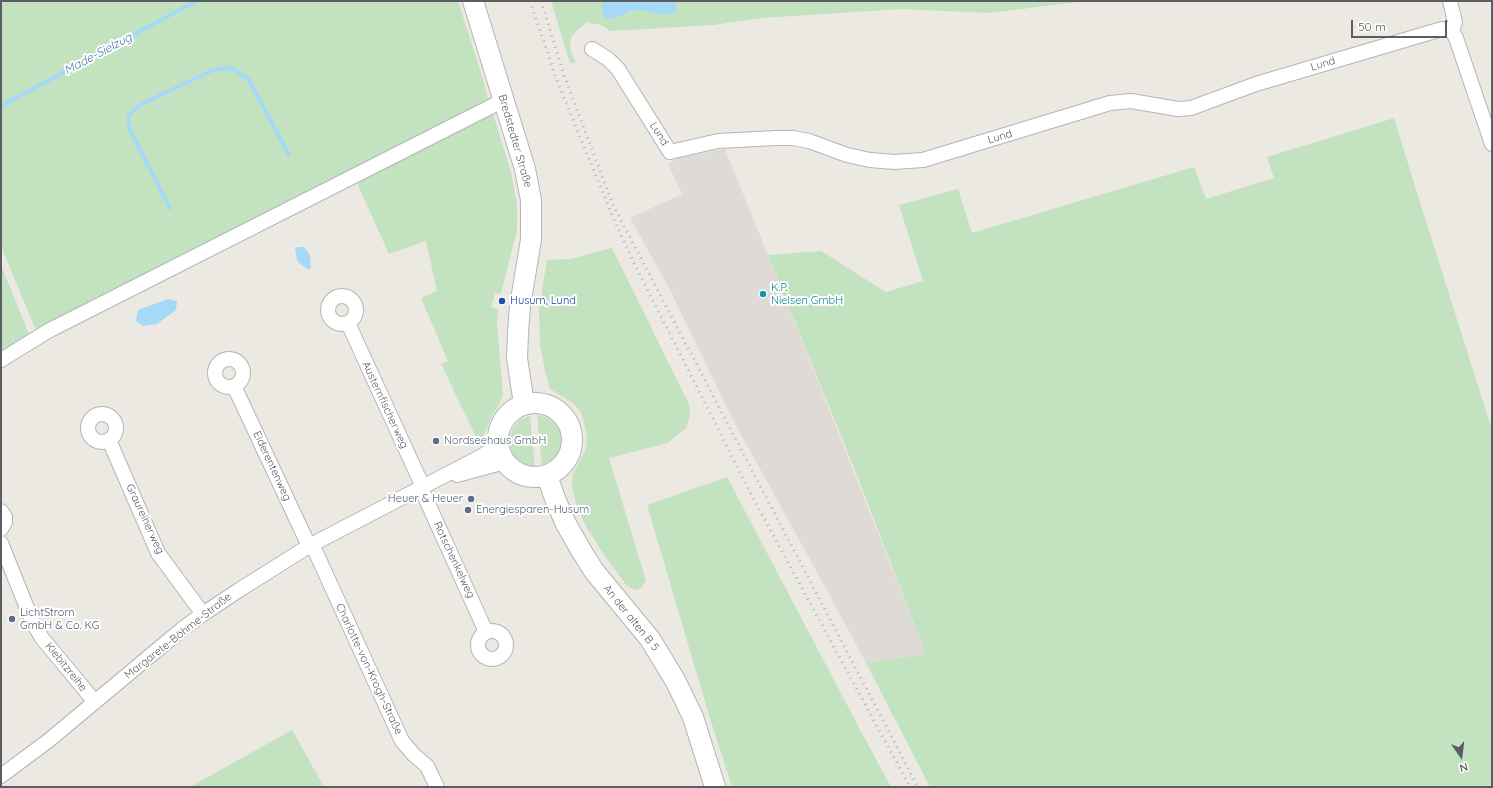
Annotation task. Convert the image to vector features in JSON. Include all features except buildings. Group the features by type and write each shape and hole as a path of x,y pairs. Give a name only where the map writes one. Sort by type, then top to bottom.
{"main road":[{"name":"Bredstedter Straße","path":"473,1 525,169 532,212 531,240 520,306 518,332 517,358 524,404"},
{"path":"537,403 549,405 560,412 568,422 572,435 572,447 568,459 559,469 547,476 536,478 524,476 513,470 502,453 499,432 504,420 513,410 524,404 537,403"},
{"name":"An der alten B 5","path":"547,476 566,524 594,572 650,639 675,680 693,717 715,787"}],"street":[{"path":"1450,1 1455,22 1452,31 1456,38 1492,144"},
{"name":"Lund","path":"592,48 608,59 618,69 670,152 718,141 793,138 847,155 870,160 894,162 923,160 1110,103 1131,101 1178,109 1191,108 1256,84 1426,33 1442,29 1452,31"},
{"path":"1,360 48,331 504,100"},
{"name":"Austernfischerweg","path":"348,323 425,486"},
{"name":"Eiderentenweg","path":"234,386 311,545"},
{"name":"Graureiherweg","path":"109,440 158,553 203,614"},
{"name":"Margarete-Böhme-Straße","path":"1,776 48,741 203,614 274,567 311,545 482,456 502,453"},
{"name":"Rotschenkelweg","path":"425,486 486,632"},
{"path":"1,511 5,517 5,522 1,529"},
{"name":"Kiebitzreihe","path":"1,543 33,622 42,638 95,702"},
{"name":"Charlotte-von-Krogh-Straße","path":"311,545 402,741 414,755 427,766 437,787"}],"shaded area":[{"path":"725,149 926,654 866,663 733,420 669,288 630,218 682,194 668,164 678,158"}],"green space":[{"path":"1,1 458,1 489,103 37,333 1,246"},
{"path":"551,1 1087,1 990,13 900,9 762,18 713,25 611,31 601,25 587,22 572,36 570,43 571,53 576,62 570,63"},
{"path":"493,114 511,172 517,205 517,230 501,294 495,293 491,308 498,309 497,324 503,395 499,405 491,417 484,436 479,443 441,364 448,361 421,298 437,291 426,241 389,254 357,183 358,178"},
{"path":"1394,118 1492,430 1492,787 930,787 866,663 926,654 856,473 768,255 821,251 886,292 923,281 899,205 958,189 972,233 1194,167 1206,199 1274,178 1267,157"},
{"path":"612,248 689,404 690,415 686,428 668,443 609,458 646,581 640,589 635,590 627,586 604,555 587,528 576,504 572,487 572,476 586,449 587,438 584,422 580,411 573,403 550,389 540,345 539,309 547,260 571,259"},
{"path":"1,265 29,334 1,351"},
{"path":"537,415 554,422 559,429 562,439 561,448 554,460 542,467"},
{"path":"530,416 535,467 519,462 513,455 509,440 513,428 521,419"},
{"path":"727,477 891,787 732,787 708,712 647,505"},
{"path":"292,730 324,787 190,787"}],"water":[{"path":"606,1 675,1 676,12 664,15 643,10 631,10 616,18 605,18 602,12 602,5"},
{"path":"298,247 304,247 310,255 311,268 309,270 297,260 295,249"},
{"path":"168,299 177,301 176,310 157,324 143,326 136,321 138,310"}],"waterway":[{"name":"Made-Sielzug","path":"1,106 196,1"},
{"path":"170,208 130,130 128,116 140,105 213,70 231,68 249,80 289,155"}],"railway":[{"path":"530,1 556,78 615,222 636,267 753,498 910,787"},
{"path":"541,1 564,75 613,205 918,787"}],"place":[{"name":"K.P. Nielsen GmbH","path":"763,294"},
{"name":"Husum, Lund","path":"502,301"},
{"name":"Nordseehaus GmbH","path":"436,441"},
{"name":"Heuer & Heuer","path":"471,499"},
{"name":"Energiesparen-Husum","path":"468,510"},
{"name":"LichtStrom GmbH & Co. KG","path":"12,619"}]}
